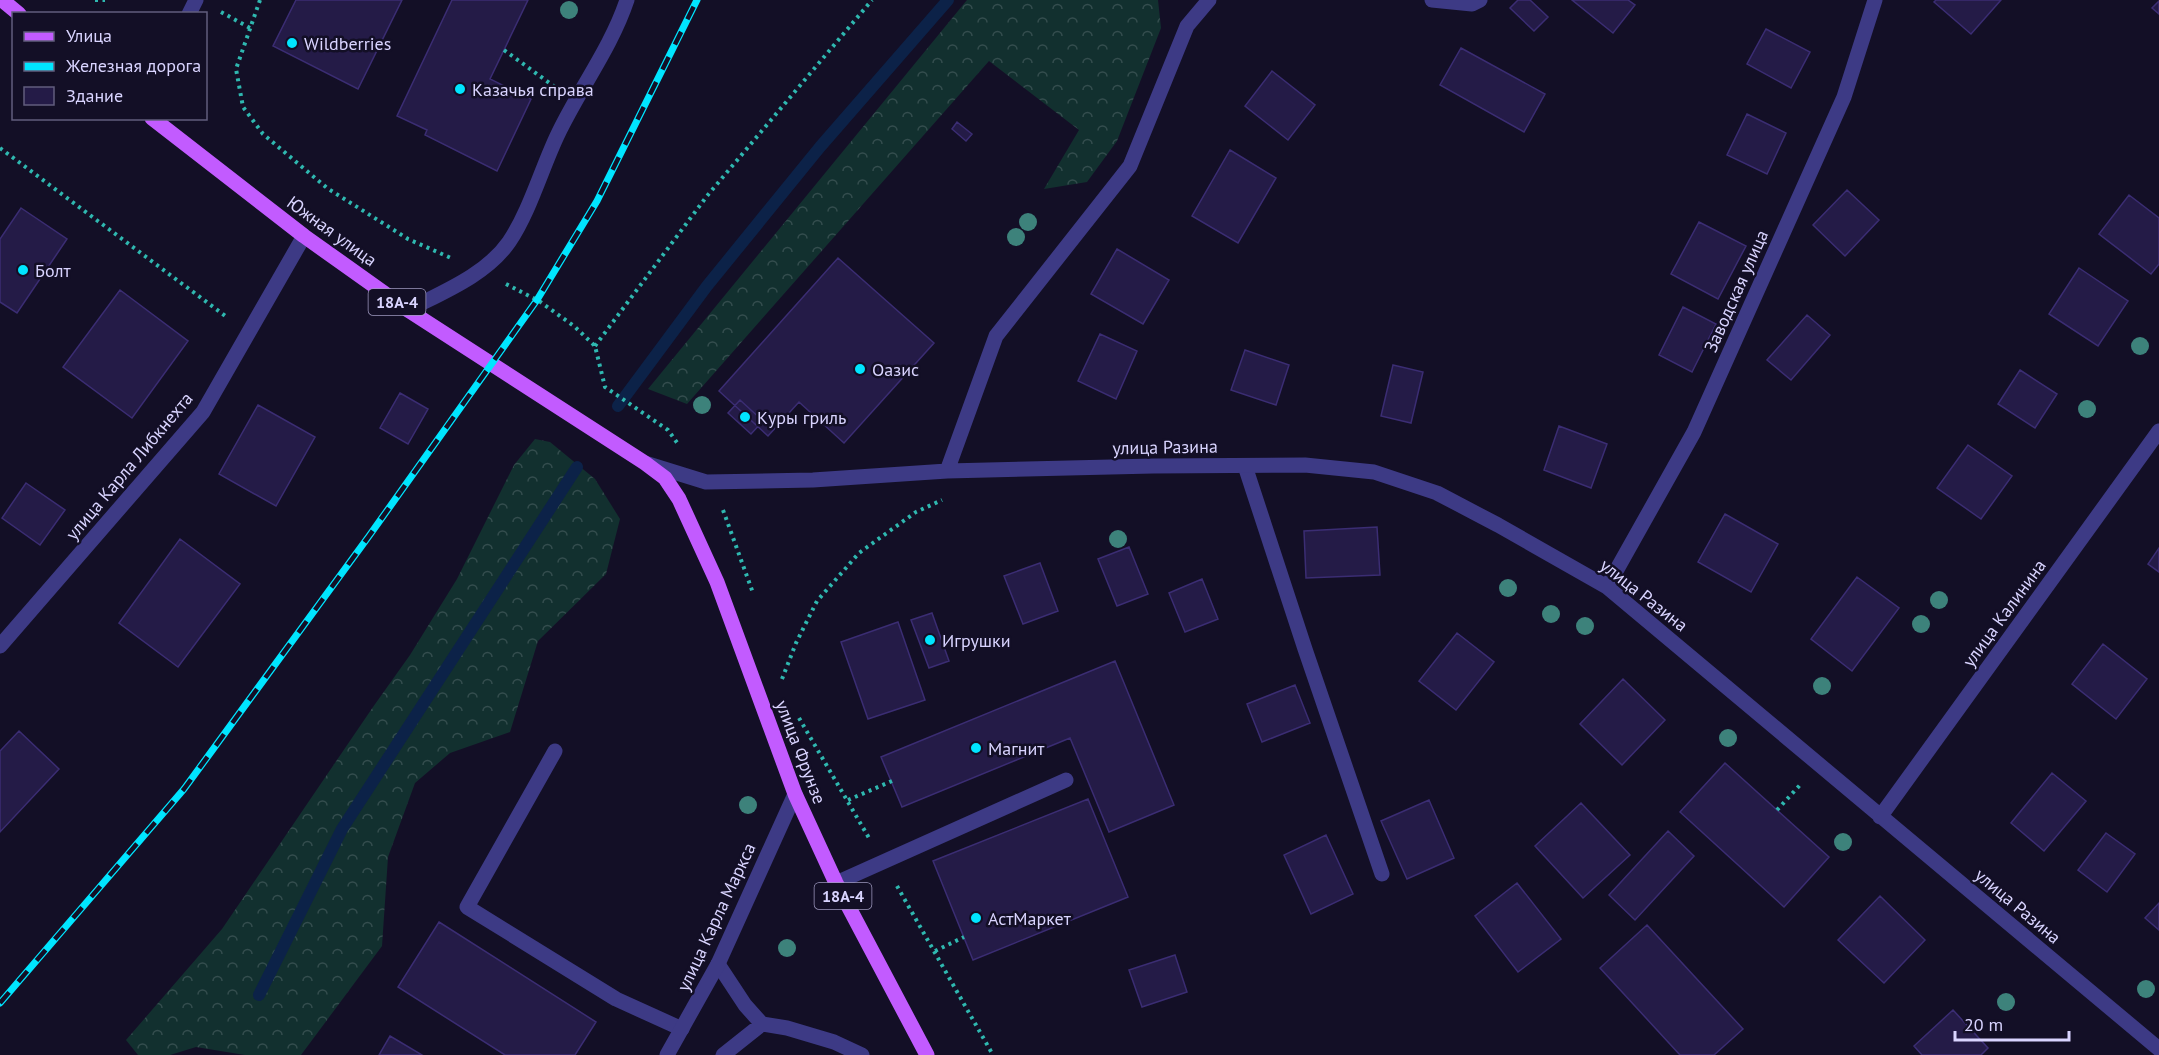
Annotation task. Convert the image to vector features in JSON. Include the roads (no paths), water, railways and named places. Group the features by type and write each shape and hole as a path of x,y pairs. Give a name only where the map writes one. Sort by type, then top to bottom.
{"main road":[{"path":"2,0 17,12"},
{"name":"Южная улица","path":"155,120 304,236 408,310 645,463"},
{"name":"улица Фрунзе","path":"645,463 665,478 679,499 717,582 795,794 836,883 927,1055"}],"street":[{"path":"408,310 480,271 509,242 559,133 618,28 627,0"},
{"path":"947,471 996,336 1130,166 1187,26 1209,0"},
{"path":"1432,0 1472,4 1480,0"},
{"name":"Заводская улица","path":"1607,587 1698,422 1844,97 1875,0"},
{"name":"улица Карла Либкнехта","path":"0,646 203,412 304,236"},
{"name":"улица Калинина","path":"1880,816 2159,431"},
{"name":"улица Разина","path":"645,463 706,482 813,480 947,471 1305,465 1374,472 1437,493 1607,587 2159,1049"},
{"path":"1245,466 1382,874"},
{"path":"555,751 468,907 616,999 682,1029"},
{"path":"836,883 1066,780"},
{"name":"улица Карла Маркса","path":"667,1055 718,964 795,794"},
{"path":"718,964 745,1005 762,1024 787,1028 834,1042 862,1055"},
{"path":"723,1055 762,1024"}],"waterway":[{"path":"618,406 707,286 820,147 948,0"},
{"path":"259,995 342,829 577,467"}],"railway":[{"path":"0,1003 184,789 369,536 537,300 597,201 697,0"}],"place":[{"name":"Wildberries","path":"292,43"},
{"name":"Казачья справа","path":"460,89"},
{"name":"Болт","path":"23,270"},
{"name":"Оазис","path":"860,369"},
{"name":"Куры гриль","path":"745,417"},
{"name":"Игрушки","path":"930,640"},
{"name":"Магнит","path":"976,748"},
{"name":"АстМаркет","path":"976,918"}]}
